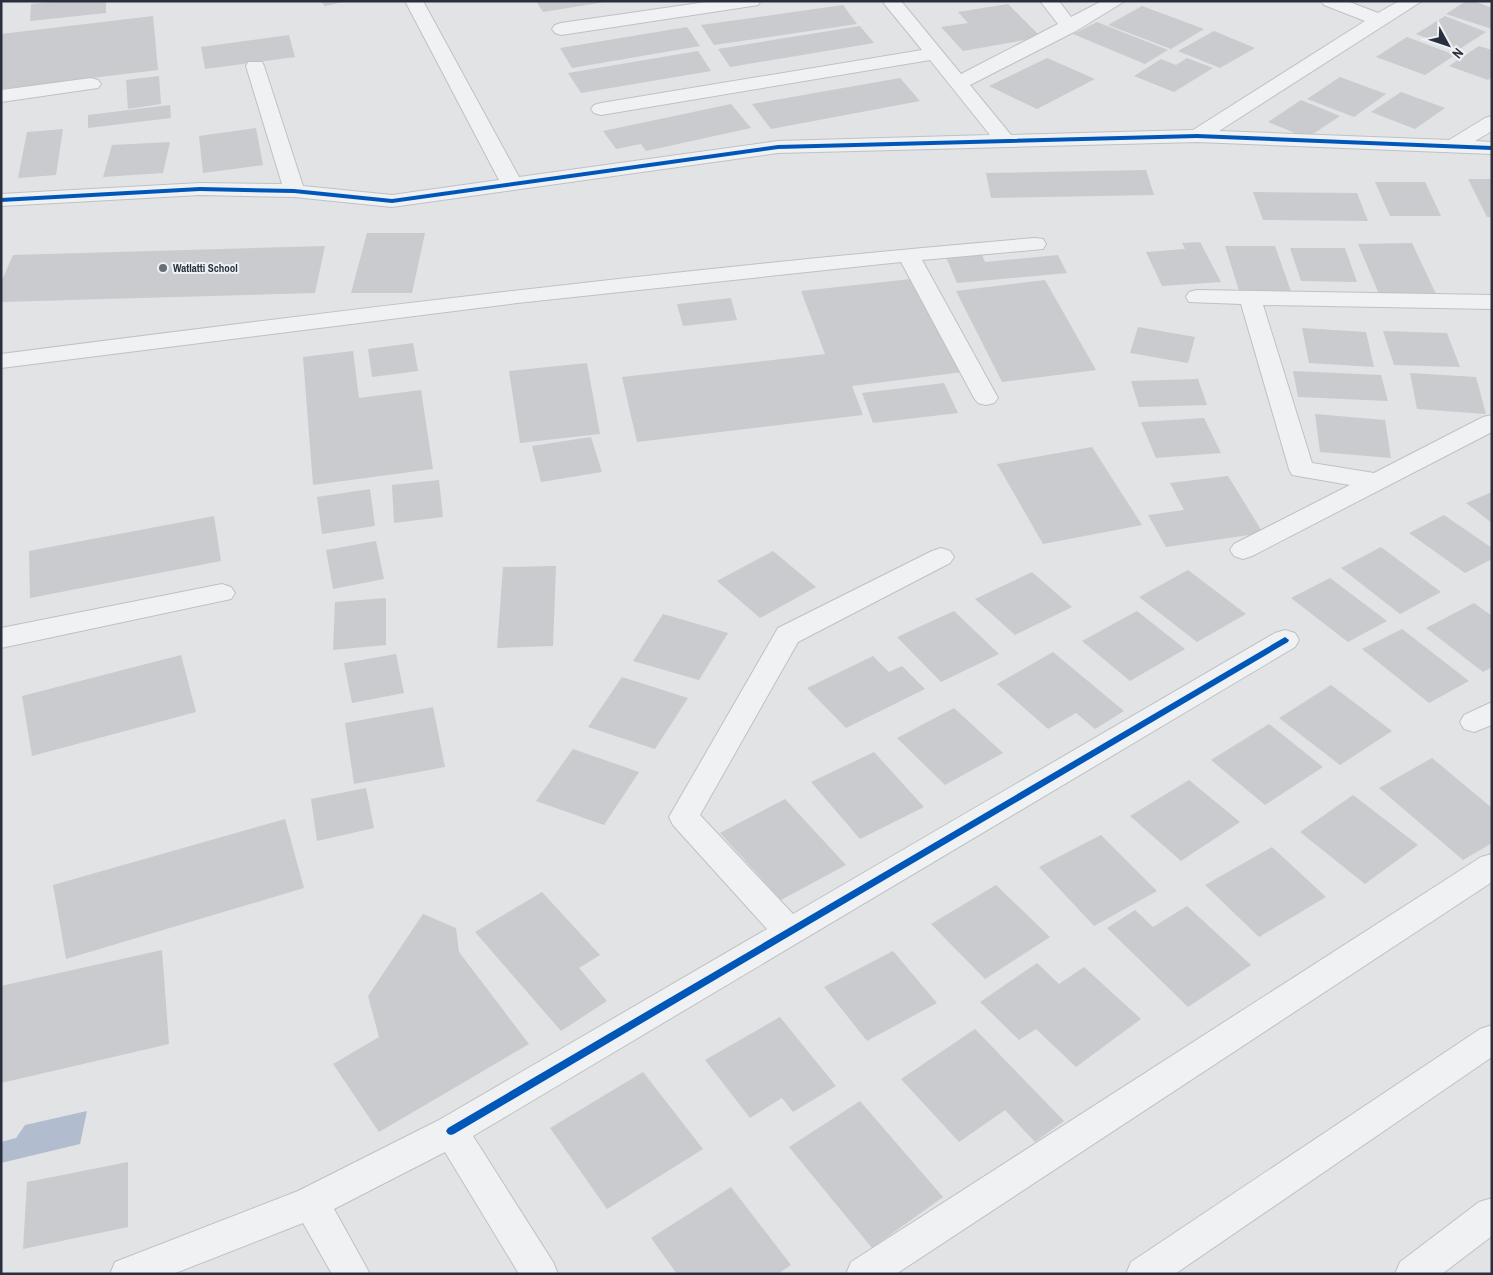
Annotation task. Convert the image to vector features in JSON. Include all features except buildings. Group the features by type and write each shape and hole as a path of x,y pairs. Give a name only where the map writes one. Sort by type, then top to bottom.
{"street":[{"path":"414,1 512,184"},
{"path":"561,29 752,1"},
{"path":"891,1 1006,142"},
{"path":"1049,1 1070,27"},
{"path":"957,84 1070,27 1116,1"},
{"path":"1330,1 1379,20"},
{"path":"1197,136 1379,20 1413,1"},
{"path":"601,109 934,54"},
{"path":"256,66 294,191"},
{"path":"1,96 91,84"},
{"path":"1454,146 1492,122"},
{"path":"1,200 200,189 294,191 392,200 778,147 1197,136 1492,148"},
{"path":"1,361 458,303 908,254 1035,244"},
{"path":"908,254 986,398"},
{"path":"1197,297 1492,302"},
{"path":"1250,298 1301,469 1378,481"},
{"path":"1243,550 1492,422"},
{"path":"790,932 684,816 788,635 941,557"},
{"path":"1,638 222,593"},
{"path":"128,1274 311,1203 451,1131 1286,640"},
{"path":"864,1274 1492,866"},
{"path":"1144,1274 1492,1038"},
{"path":"451,1131 540,1274"},
{"path":"311,1203 352,1274"},
{"path":"1413,1274 1492,1214"}],"water":[{"path":"87,1111 80,1144 1,1163 1,1142 16,1138 25,1125"}],"cycle path":[{"path":"1,200 200,189 294,191 392,201 778,147 1197,136 1492,148"},
{"path":"451,1131 1285,640"}],"place":[{"name":"Watlatti School","path":"163,268"}]}
